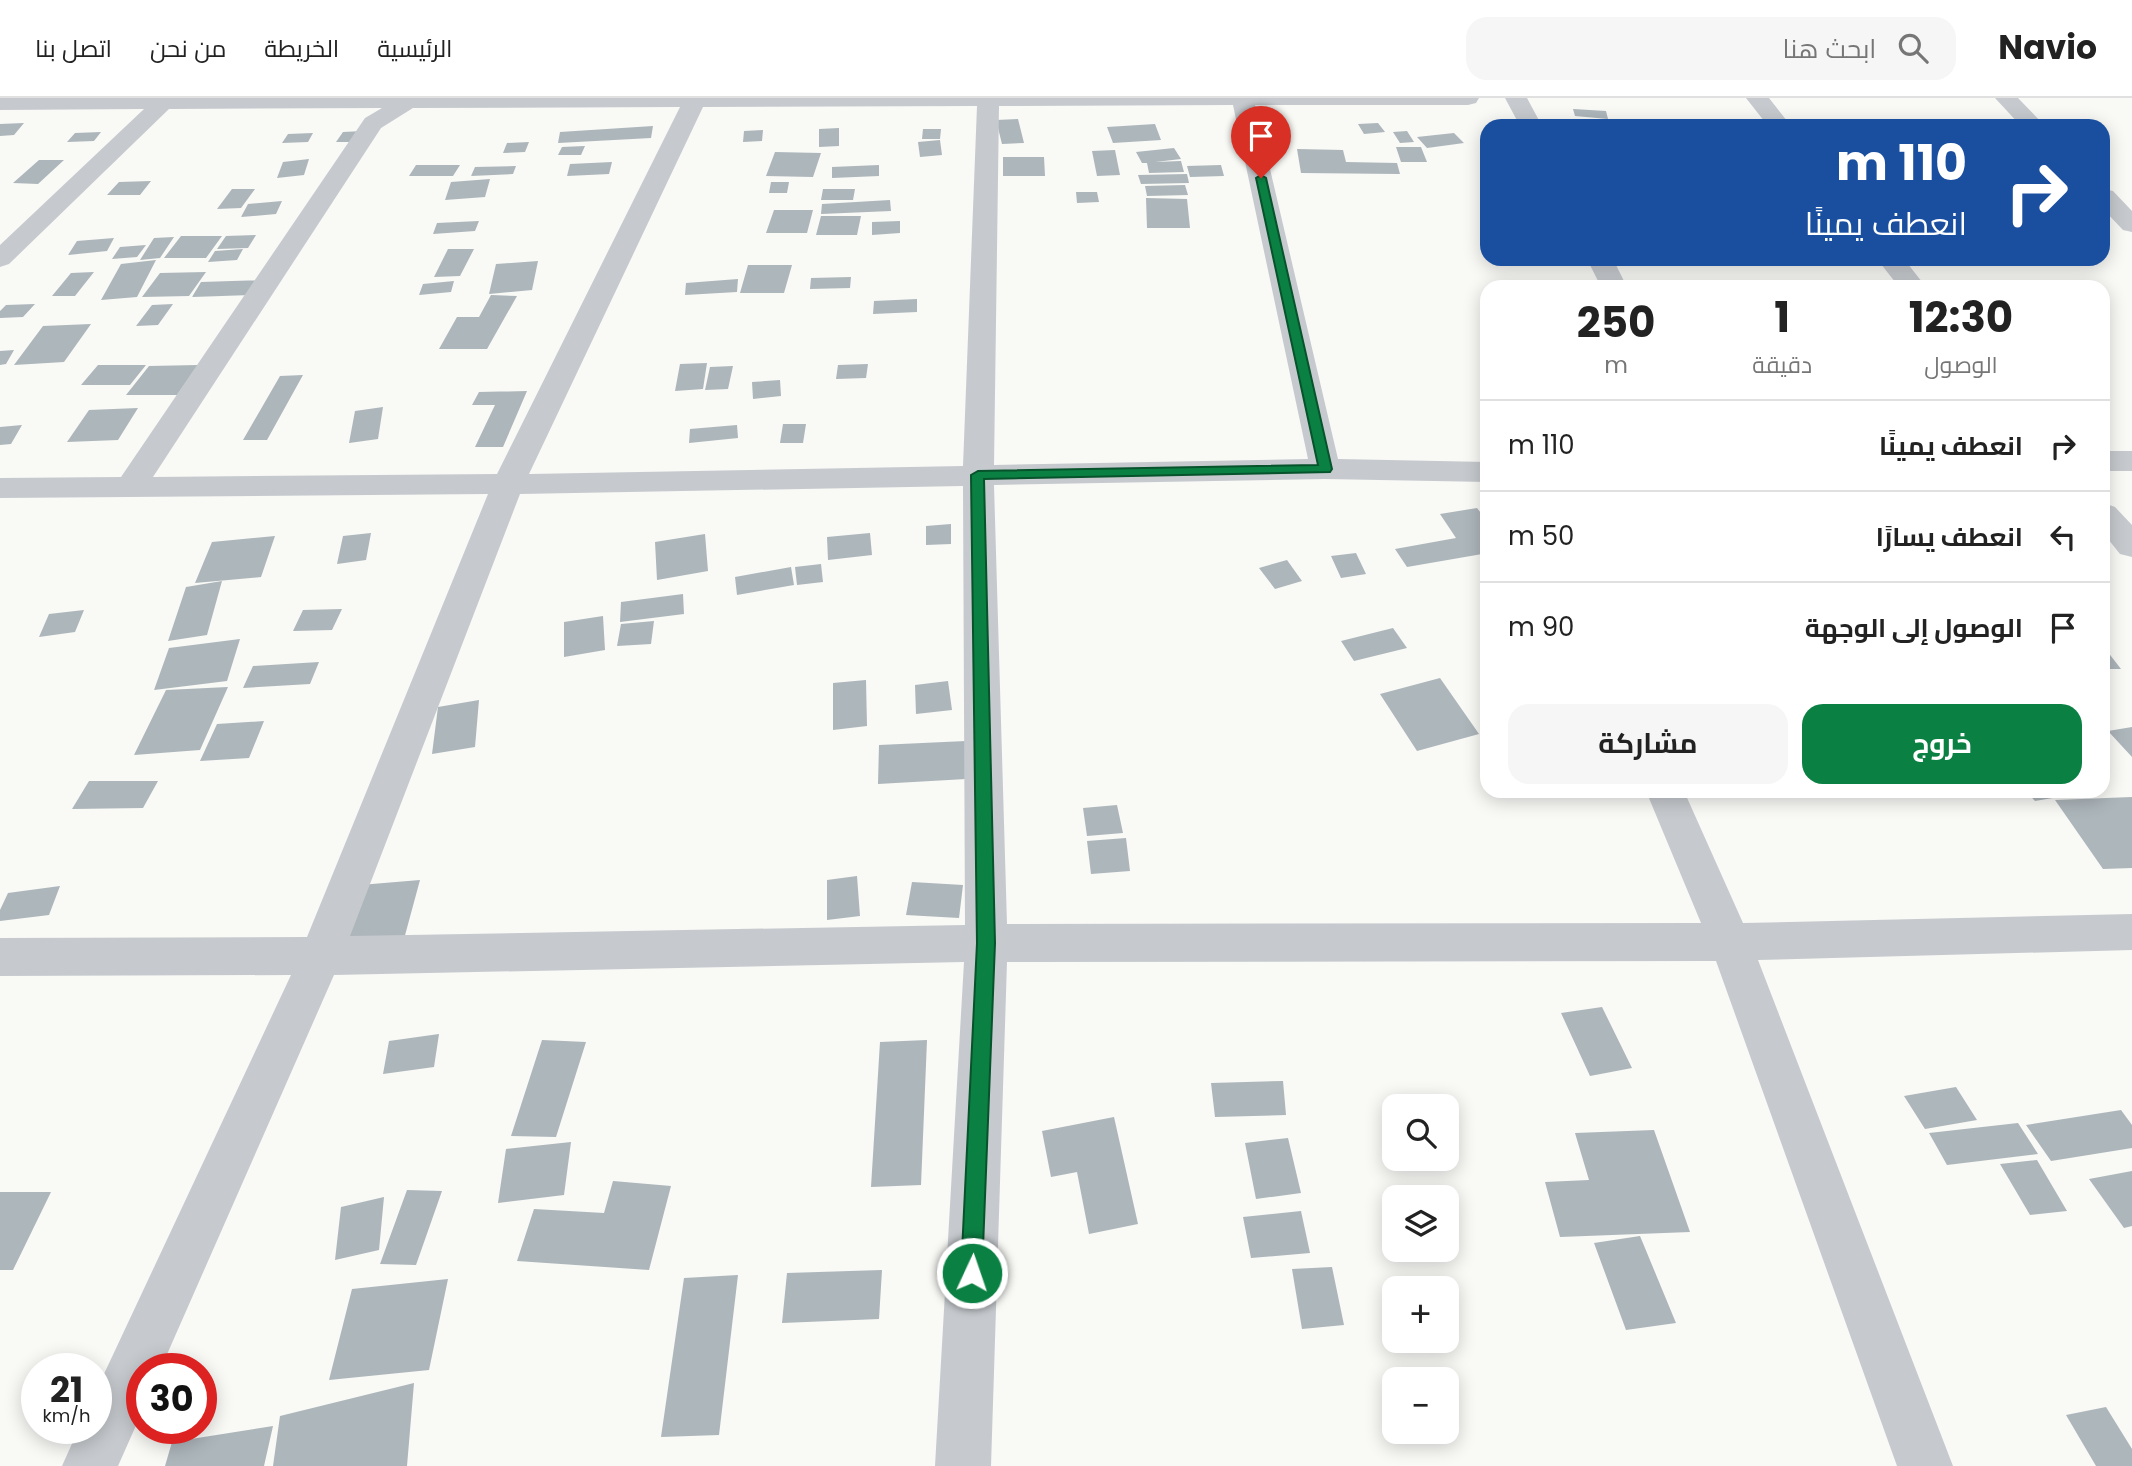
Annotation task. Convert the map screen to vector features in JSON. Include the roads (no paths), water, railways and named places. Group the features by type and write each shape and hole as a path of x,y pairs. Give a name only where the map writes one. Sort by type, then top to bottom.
{"street":[{"path":"0,103 1468,98"},
{"path":"1517,98 1528,119"},
{"path":"1757,98 1774,119"},
{"path":"2006,98 2027,119"},
{"path":"1243,99 1325,469"},
{"path":"90,1466 321,956 508,484 695,100"},
{"path":"129,488 373,123 409,101"},
{"path":"963,1466 986,943 978,475 988,101"},
{"path":"0,259 164,102"},
{"path":"2110,202 2132,225"},
{"path":"1896,266 1907,280"},
{"path":"2110,461 2132,461"},
{"path":"0,488 508,484 1325,469 1480,472"},
{"path":"2110,521 2132,546"},
{"path":"1668,798 1730,942 1925,1466"},
{"path":"0,957 321,956 986,943 1730,942 2132,932"}]}
